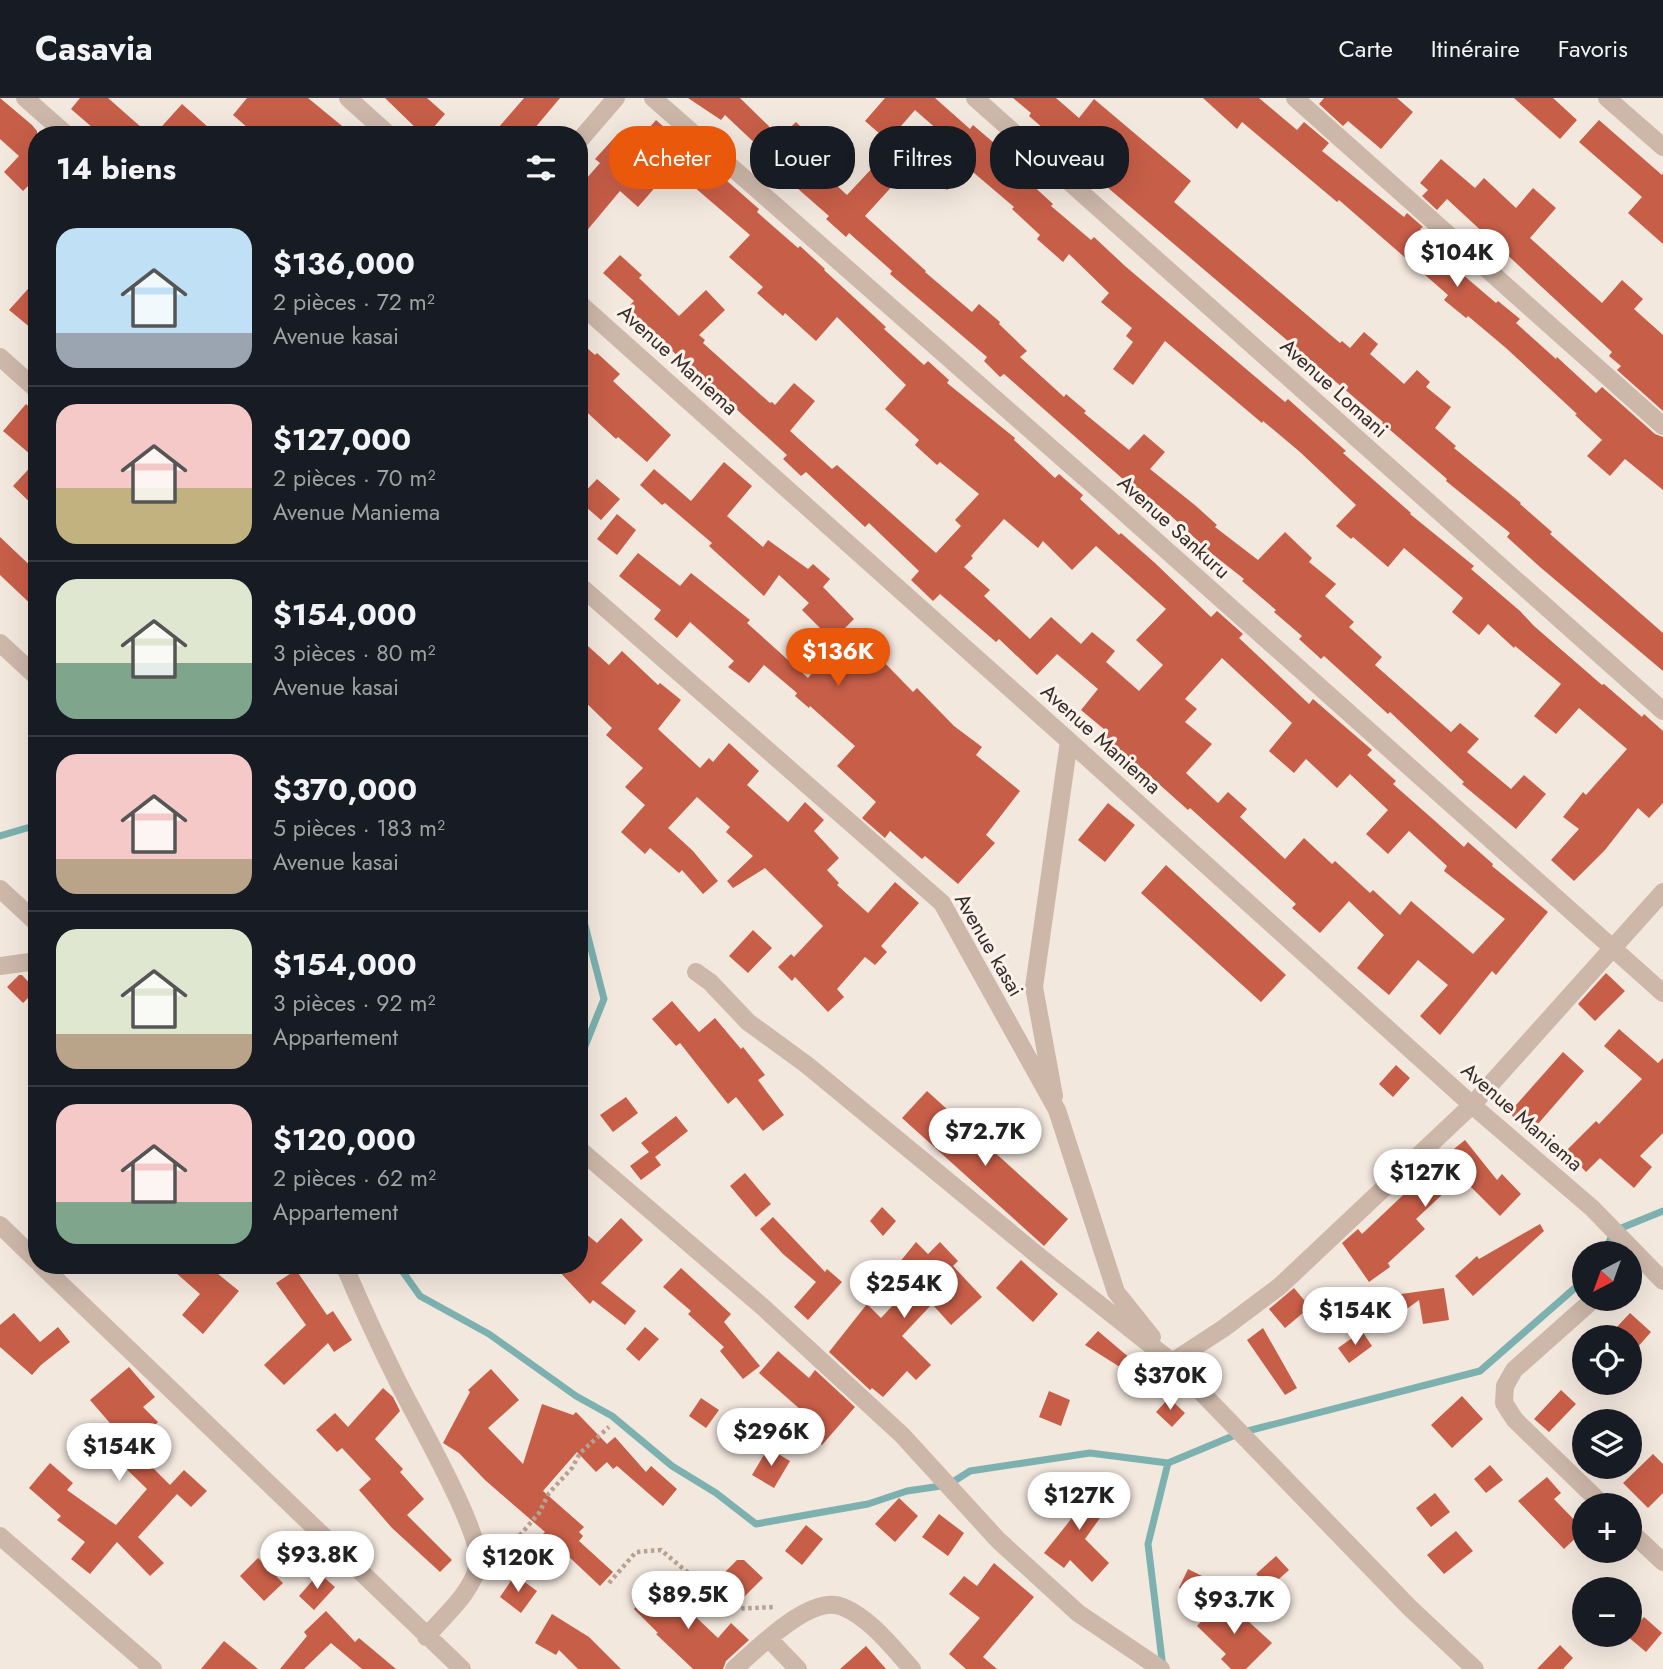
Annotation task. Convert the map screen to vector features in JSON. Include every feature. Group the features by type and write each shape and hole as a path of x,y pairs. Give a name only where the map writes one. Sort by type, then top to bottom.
{"street":[{"path":"25,98 57,126"},
{"path":"348,98 380,126"},
{"path":"588,131 616,98"},
{"name":"Avenue Sankuru","path":"653,98 1663,993"},
{"name":"Avenue Lomani","path":"975,98 1663,711"},
{"path":"1294,98 1663,426"},
{"path":"1607,98 1663,147"},
{"name":"Avenue Maniema","path":"588,311 1472,1105 1592,1208 1617,1241"},
{"path":"0,357 28,382"},
{"name":"Avenue kasai","path":"588,593 942,903 1057,1110 1116,1293 1172,1362"},
{"path":"0,643 28,669"},
{"path":"1057,1110 1034,987 1069,741"},
{"path":"0,889 28,915"},
{"path":"1172,1362 1224,1328 1280,1286 1472,1105 1663,892"},
{"path":"0,966 28,962"},
{"path":"695,972 710,982 748,1022 807,1065 1172,1362 1409,1607 1475,1669"},
{"path":"588,1157 764,1308 902,1435 989,1531 1077,1613 1161,1669"},
{"path":"0,1225 28,1252"},
{"path":"1642,1268 1663,1280"},
{"path":"50,1274 462,1669"},
{"path":"348,1274 399,1385 428,1437 476,1543 479,1562 470,1583 426,1637"},
{"path":"1580,1311 1514,1370 1505,1386 1504,1403 1515,1420 1591,1493"},
{"path":"0,1536 153,1669"},
{"path":"1642,1542 1663,1562"},
{"path":"734,1669 778,1630 817,1606 841,1605 864,1619 912,1669"},
{"path":"769,1639 798,1669"}],"path":[{"path":"514,1541 539,1513 550,1493 572,1468 580,1452 609,1427"},
{"path":"609,1583 636,1552 661,1550 731,1609 781,1607"}],"building":[{"path":"0,98 33,126 28,126 28,186 23,191 4,172 19,156 0,139"},
{"path":"80,98 108,98 140,126 91,126 71,109"},
{"path":"247,98 308,98 342,126 246,126 233,115"},
{"path":"385,98 427,98 445,114 435,126 414,126"},
{"path":"524,98 560,98 537,126 500,126"},
{"path":"688,98 740,98 769,126 750,126 750,139 725,115 721,120"},
{"path":"885,98 935,98 967,126 933,126 915,110 901,126 871,126 865,121"},
{"path":"1013,98 1056,98 1079,118 1094,99 1126,126 1041,126 1029,116 1031,113"},
{"path":"1203,98 1259,98 1297,130 1304,122 1329,143 1322,151 1404,217 1407,213 1423,227 1420,229 1425,235 1458,263 1455,268 1496,303 1498,301 1520,319 1516,323 1556,359 1557,357 1596,393 1602,387 1655,434 1663,437 1663,490 1625,459 1610,476 1587,456 1602,440 1506,348 1444,300 1448,295 1339,200 1337,202 1242,122 1237,129"},
{"path":"1324,98 1397,98 1413,112 1381,149 1348,121 1343,126 1319,104"},
{"path":"1514,98 1553,98 1577,120 1560,139"},
{"path":"182,104 207,126 162,126"},
{"path":"656,120 663,126 651,126"},
{"path":"1599,120 1662,175 1663,173 1663,244 1628,213 1642,197 1579,142"},
{"path":"976,128 990,140 990,187 976,175"},
{"path":"1129,129 1191,181 1174,202 1340,343 1342,341 1350,348 1364,332 1378,344 1370,354 1404,384 1417,370 1430,382 1426,387 1451,407 1435,428 1456,446 1454,448 1521,503 1552,532 1550,534 1663,633 1663,671 1540,567 1507,537 1510,533 1446,481 1447,479 1109,189 1129,189"},
{"path":"609,144 609,189 654,189 638,207 620,191 588,229 588,177 600,163 595,159"},
{"path":"1441,159 1475,188 1484,178 1516,208 1533,188 1556,208 1530,238 1602,303 1622,280 1643,299 1634,309 1663,335 1663,411 1617,370 1621,366 1609,356 1612,352 1447,199 1437,210 1422,196 1428,190 1420,183"},
{"path":"869,171 869,189 890,189 865,216 925,272 972,312 979,304 1000,322 1027,351 1020,357 1129,450 1144,434 1165,452 1150,469 1196,506 1217,525 1215,527 1258,560 1285,532 1312,558 1309,562 1336,584 1325,596 1354,622 1349,627 1382,657 1375,665 1451,732 1460,723 1479,739 1467,752 1511,789 1524,775 1546,794 1516,829 1462,784 1464,782 1390,712 1388,714 1324,656 1321,659 1299,639 1302,636 1242,581 1244,579 1169,514 1133,488 1004,374 1000,377 984,361 987,357 890,274 892,271 849,233 846,237 826,219 829,216 798,189 840,189 847,195"},
{"path":"696,189 736,189 759,209 757,212 798,248 800,246 924,365 928,361 949,380 947,383 1015,438 1014,440 1055,478 1059,474 1083,495 1080,499 1155,563 1211,617 1217,611 1243,634 1239,638 1309,704 1313,699 1372,750 1367,755 1396,781 1393,784 1464,847 1468,842 1493,864 1492,866 1548,912 1496,975 1492,971 1440,1035 1420,1016 1448,985 1418,960 1389,995 1357,968 1384,935 1349,901 1320,933 1292,908 1296,904 1190,808 1188,810 1122,751 1119,754 1099,737 1105,730 1081,710 1098,689 1057,654 1037,675 999,639 996,642 940,594 933,601 911,580 919,571 869,523 865,527 806,472 801,476 783,459 787,455 626,309 634,301 603,273 620,255 642,275 639,278 679,316 706,290 725,310 699,335 705,340 703,343 770,403 775,405 794,383 815,401 790,431 832,469 837,465 936,553 961,526 955,520 979,494 940,462 937,465 915,445 919,440 885,409 906,385 837,317 816,341 785,313 783,316 757,293 763,287 729,257 750,235","holes":["1004,519 1038,548 1043,541 1072,570 1096,546 1166,609 1136,640 1163,665 1139,691 1106,662 1115,651 1092,632 1081,644 1051,617 1030,639 984,596 990,590 964,567","1222,658 1292,723 1269,751 1294,773 1306,759 1337,788 1350,774 1388,810 1366,834 1388,854 1409,831 1447,866 1444,871 1505,919 1473,954 1411,901 1400,915 1373,890 1370,893 1335,861 1332,864 1304,838 1285,859 1240,817 1247,809 1228,792 1218,803 1186,773 1212,744 1185,722 1197,709 1185,699"]},
{"path":"993,189 1037,189 1053,204 1051,206 1091,240 1094,237 1285,402 1288,399 1410,514 1474,566 1471,569 1534,626 1602,685 1642,717 1644,714 1663,731 1663,803 1649,818 1638,808 1605,850 1574,881 1551,860 1579,829 1563,817 1583,792 1586,795 1627,749 1579,708 1556,734 1534,716 1561,684 1488,624 1479,635 1452,612 1463,598 1404,548 1388,567 1353,537 1351,539 1336,526 1356,505 1300,452 1165,341 1133,385 1113,369 1133,342 1126,336 1132,328 1101,302 1109,293 1069,254 1063,262 1037,239 1040,235 1012,209 1014,207"},
{"path":"28,289 28,326 9,310"},
{"path":"588,349 595,355 597,353 620,374 613,381 671,435 647,462 618,437 616,439 588,413"},
{"path":"26,404 28,406 28,452 3,431"},
{"path":"724,462 752,486 727,516 763,547 768,540 808,569 813,564 830,579 823,587 854,619 845,628 880,658 913,692 917,688 954,726 982,747 976,755 1020,791 986,835 995,843 958,884 925,856 922,859 890,831 885,838 862,818 876,802 837,766 855,746 795,696 797,693 764,665 749,683 728,667 734,661 690,622 677,638 654,619 661,610 619,576 638,553 680,586 691,573 750,620 747,623 808,678 836,644 802,610 809,603 779,575 764,596 709,546 712,543 640,485 654,469 691,501"},
{"path":"28,470 28,500 13,486"},
{"path":"597,479 620,499 601,520 588,509 588,488"},
{"path":"617,514 636,530 617,555 597,539"},
{"path":"0,537 28,563 28,601 0,575"},
{"path":"588,646 609,665 622,651 658,685 660,683 681,700 658,729 700,768 709,758 713,762 729,743 759,771 747,785 788,822 805,802 824,820 814,831 839,858 827,870 839,883 837,885 868,913 895,882 919,903 881,946 887,952 875,965 865,957 837,989 844,997 828,1012 795,977 792,981 778,967 791,954 794,957 823,926 765,868 733,888 727,881 753,856 726,832 730,827 697,797 668,828 693,851 718,881 703,894 682,870 679,873 650,848 645,854 621,832 645,805 625,787 643,768 606,735 612,728 588,705"},
{"path":"1108,803 1135,825 1105,862 1078,840"},
{"path":"1166,865 1286,975 1261,1002 1141,893"},
{"path":"753,930 772,948 748,973 729,956"},
{"path":"1606,973 1625,991 1595,1021 1578,1004"},
{"path":"22,975 28,981 28,998 23,1003 7,987"},
{"path":"672,1001 699,1032 715,1018 765,1075 758,1080 784,1115 763,1131 736,1097 728,1104 680,1043 676,1046 652,1019"},
{"path":"1619,1029 1658,1063 1663,1058 1663,1133 1640,1156 1652,1167 1634,1188 1600,1158 1586,1172 1566,1151 1596,1121 1599,1124 1642,1079 1604,1046"},
{"path":"1563,1052 1584,1071 1531,1132 1509,1113"},
{"path":"1396,1065 1410,1078 1393,1097 1379,1084"},
{"path":"927,1091 1068,1219 1044,1246 902,1118"},
{"path":"626,1097 638,1113 613,1132 600,1115"},
{"path":"676,1116 688,1131 655,1157 661,1165 641,1180 630,1166 649,1152 641,1143"},
{"path":"1465,1140 1497,1180 1502,1174 1521,1194 1500,1216 1461,1177 1416,1219 1425,1229 1388,1263 1390,1267 1369,1282 1342,1243 1358,1229 1362,1234"},
{"path":"745,1173 771,1204 756,1217 730,1186"},
{"path":"882,1207 896,1221 883,1236 870,1221"},
{"path":"773,1217 825,1272 827,1269 842,1282 808,1320 794,1307 816,1282 783,1254 760,1229"},
{"path":"621,1218 643,1240 601,1283 636,1311 625,1325 593,1300 590,1304 562,1274 588,1274 588,1236 597,1243"},
{"path":"1540,1224 1544,1231 1473,1296 1455,1276 1477,1256 1479,1259"},
{"path":"916,1242 928,1254 940,1242 958,1261 953,1266 982,1297 951,1325 932,1304 902,1336 931,1365 916,1380 907,1371 883,1397 872,1388 870,1390 829,1352 867,1304 881,1318 912,1285 895,1268"},
{"path":"1021,1260 1058,1294 1033,1322 996,1288"},
{"path":"681,1268 731,1314 724,1322 760,1366 743,1379 720,1351 724,1347 688,1314 691,1311 663,1287"},
{"path":"177,1274 218,1274 239,1291 203,1334 182,1315 200,1294"},
{"path":"290,1274 299,1274 327,1315 333,1311 352,1340 334,1352 328,1343 284,1385 264,1365 306,1325 276,1283"},
{"path":"1294,1288 1310,1307 1285,1328 1269,1309"},
{"path":"1444,1288 1449,1320 1423,1324 1419,1300 1381,1328 1368,1311 1387,1296"},
{"path":"14,1313 40,1342 58,1327 70,1342 32,1375 0,1347 0,1325"},
{"path":"1630,1313 1651,1332 1642,1342 1642,1325 1619,1325"},
{"path":"645,1327 659,1339 639,1361 626,1349"},
{"path":"1263,1328 1297,1388 1285,1395 1247,1340"},
{"path":"1098,1331 1138,1365 1131,1374 1085,1345"},
{"path":"1362,1331 1372,1346 1349,1363 1338,1348"},
{"path":"778,1351 809,1378 815,1370 855,1407 822,1445 792,1420 801,1410 759,1373"},
{"path":"1150,1364 1164,1377 1146,1397 1131,1383"},
{"path":"129,1367 155,1397 143,1407 158,1422 133,1448 170,1485 184,1470 207,1491 191,1507 177,1494 138,1537 164,1563 150,1576 117,1542 90,1574 71,1559 85,1542 57,1520 61,1516 29,1488 50,1463 73,1483 67,1490 116,1525 147,1489 111,1454 124,1440 128,1444 90,1400"},
{"path":"491,1369 519,1400 488,1428 523,1464 542,1404 573,1415 576,1412 607,1444 615,1437 646,1472 651,1466 677,1489 663,1506 617,1466 613,1469 607,1462 596,1472 577,1452 543,1491 584,1527 579,1532 583,1536 579,1541 613,1572 600,1586 567,1555 565,1557 541,1536 545,1532 485,1480 459,1453 443,1443 470,1392 468,1390"},
{"path":"383,1388 393,1397 400,1411 375,1439 403,1469 400,1472 424,1499 407,1515 452,1560 440,1572 392,1528 359,1490 371,1479 342,1448 337,1452 316,1430 335,1413 348,1427"},
{"path":"1561,1390 1576,1404 1549,1432 1534,1419"},
{"path":"1049,1391 1070,1400 1061,1426 1039,1417"},
{"path":"1462,1396 1483,1419 1452,1448 1431,1425"},
{"path":"701,1398 719,1410 706,1428 689,1416"},
{"path":"1169,1398 1185,1413 1172,1427 1156,1412"},
{"path":"768,1448 790,1461 774,1488 752,1475"},
{"path":"1653,1454 1663,1464 1663,1493 1648,1508 1642,1502 1642,1493 1633,1493 1623,1483 1627,1479 1642,1479 1642,1465"},
{"path":"1490,1465 1503,1480 1486,1493 1474,1479"},
{"path":"1547,1477 1561,1493 1554,1499 1572,1518 1572,1541 1564,1549 1518,1501"},
{"path":"1068,1483 1087,1493 1089,1490 1110,1504 1085,1539 1109,1563 1092,1582 1070,1560 1064,1568 1044,1553 1072,1518 1055,1510"},
{"path":"1435,1493 1450,1512 1431,1527 1416,1508"},
{"path":"899,1498 918,1516 895,1542 875,1524"},
{"path":"939,1514 964,1533 948,1556 922,1537"},
{"path":"806,1525 823,1539 802,1565 785,1551"},
{"path":"1456,1531 1473,1551 1444,1574 1427,1555"},
{"path":"1276,1556 1289,1570 1269,1588 1256,1574"},
{"path":"258,1558 283,1583 264,1601 240,1576"},
{"path":"737,1560 744,1560 763,1578 742,1599 719,1578"},
{"path":"994,1563 1034,1597 983,1657 997,1669 966,1669 949,1654 980,1618 949,1594 964,1576 977,1586"},
{"path":"1188,1569 1214,1582 1205,1600 1179,1588"},
{"path":"319,1573 335,1587 314,1610 299,1596"},
{"path":"515,1575 537,1591 521,1613 500,1597"},
{"path":"658,1581 718,1638 731,1623 749,1640 726,1661 723,1669 693,1669 634,1609"},
{"path":"1223,1598 1272,1643 1246,1669 1231,1669 1221,1659 1226,1654 1197,1626"},
{"path":"326,1611 355,1642 359,1638 396,1669 362,1669 331,1643 304,1669 280,1669 307,1636 304,1632"},
{"path":"552,1614 589,1637 621,1669 578,1669 559,1650 556,1655 535,1643"},
{"path":"1644,1617 1662,1633 1646,1652 1640,1647"},
{"path":"224,1641 258,1669 201,1669"},
{"path":"1560,1645 1573,1658 1563,1669 1537,1669"},
{"path":"866,1646 886,1669 840,1669"}],"waterway":[{"path":"0,836 28,828"},
{"path":"588,937 604,999 588,1039"},
{"path":"1609,1241 1614,1231 1663,1211"},
{"path":"404,1274 420,1296 489,1334 576,1396 612,1416 672,1466 716,1493 756,1524 868,1504 907,1491 948,1485 970,1471 1090,1453 1168,1463 1240,1433 1480,1371 1572,1290"},
{"path":"1163,1668 1148,1544 1168,1463"}]}
